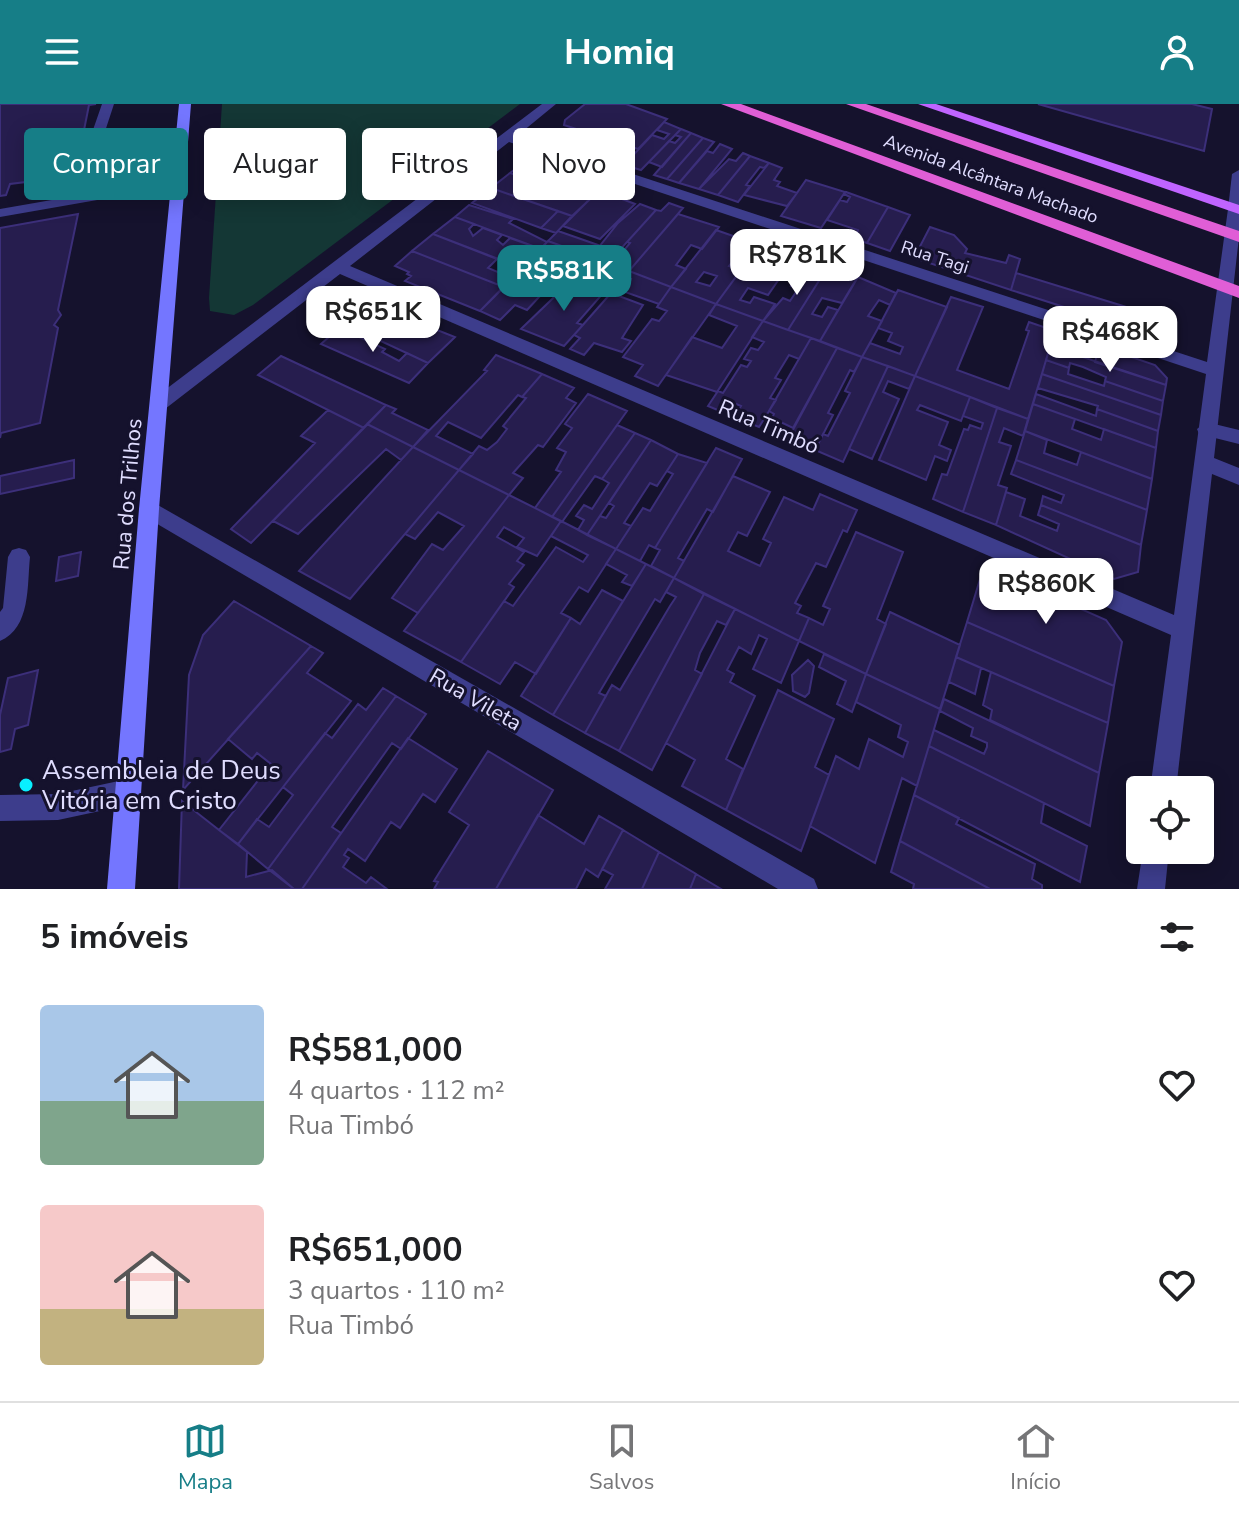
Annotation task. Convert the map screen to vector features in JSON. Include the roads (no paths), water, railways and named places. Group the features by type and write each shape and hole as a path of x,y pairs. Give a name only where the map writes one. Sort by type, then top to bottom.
{"highway":[{"name":"Avenida Alcântara Machado","path":"728,104 1232,289"},
{"name":"Avenida Alcântara Machado","path":"853,104 1236,236"}],"main road":[{"name":"Rua dos Trilhos","path":"183,128 185,104"},
{"path":"924,104 1237,210"},
{"name":"Rua dos Trilhos","path":"121,889 149,509 176,200"}],"street":[{"path":"100,128 108,104"},
{"path":"159,404 550,104"},
{"name":"Rua Tagi","path":"507,137 1213,370"},
{"path":"1165,776 1213,370 1232,289 1239,174"},
{"path":"0,213 75,200"},
{"name":"Rua Timbó","path":"336,266 1182,629"},
{"path":"1206,429 1239,437"},
{"path":"1202,461 1239,477"},
{"name":"Rua Vileta","path":"149,509 804,889"},
{"path":"0,630 6,627 14,611 19,557"},
{"path":"0,809 58,807 128,792"},
{"path":"1151,889 1154,864"}],"place":[{"name":"Assembleia de Deus Vitória em Cristo","path":"26,785"}]}
